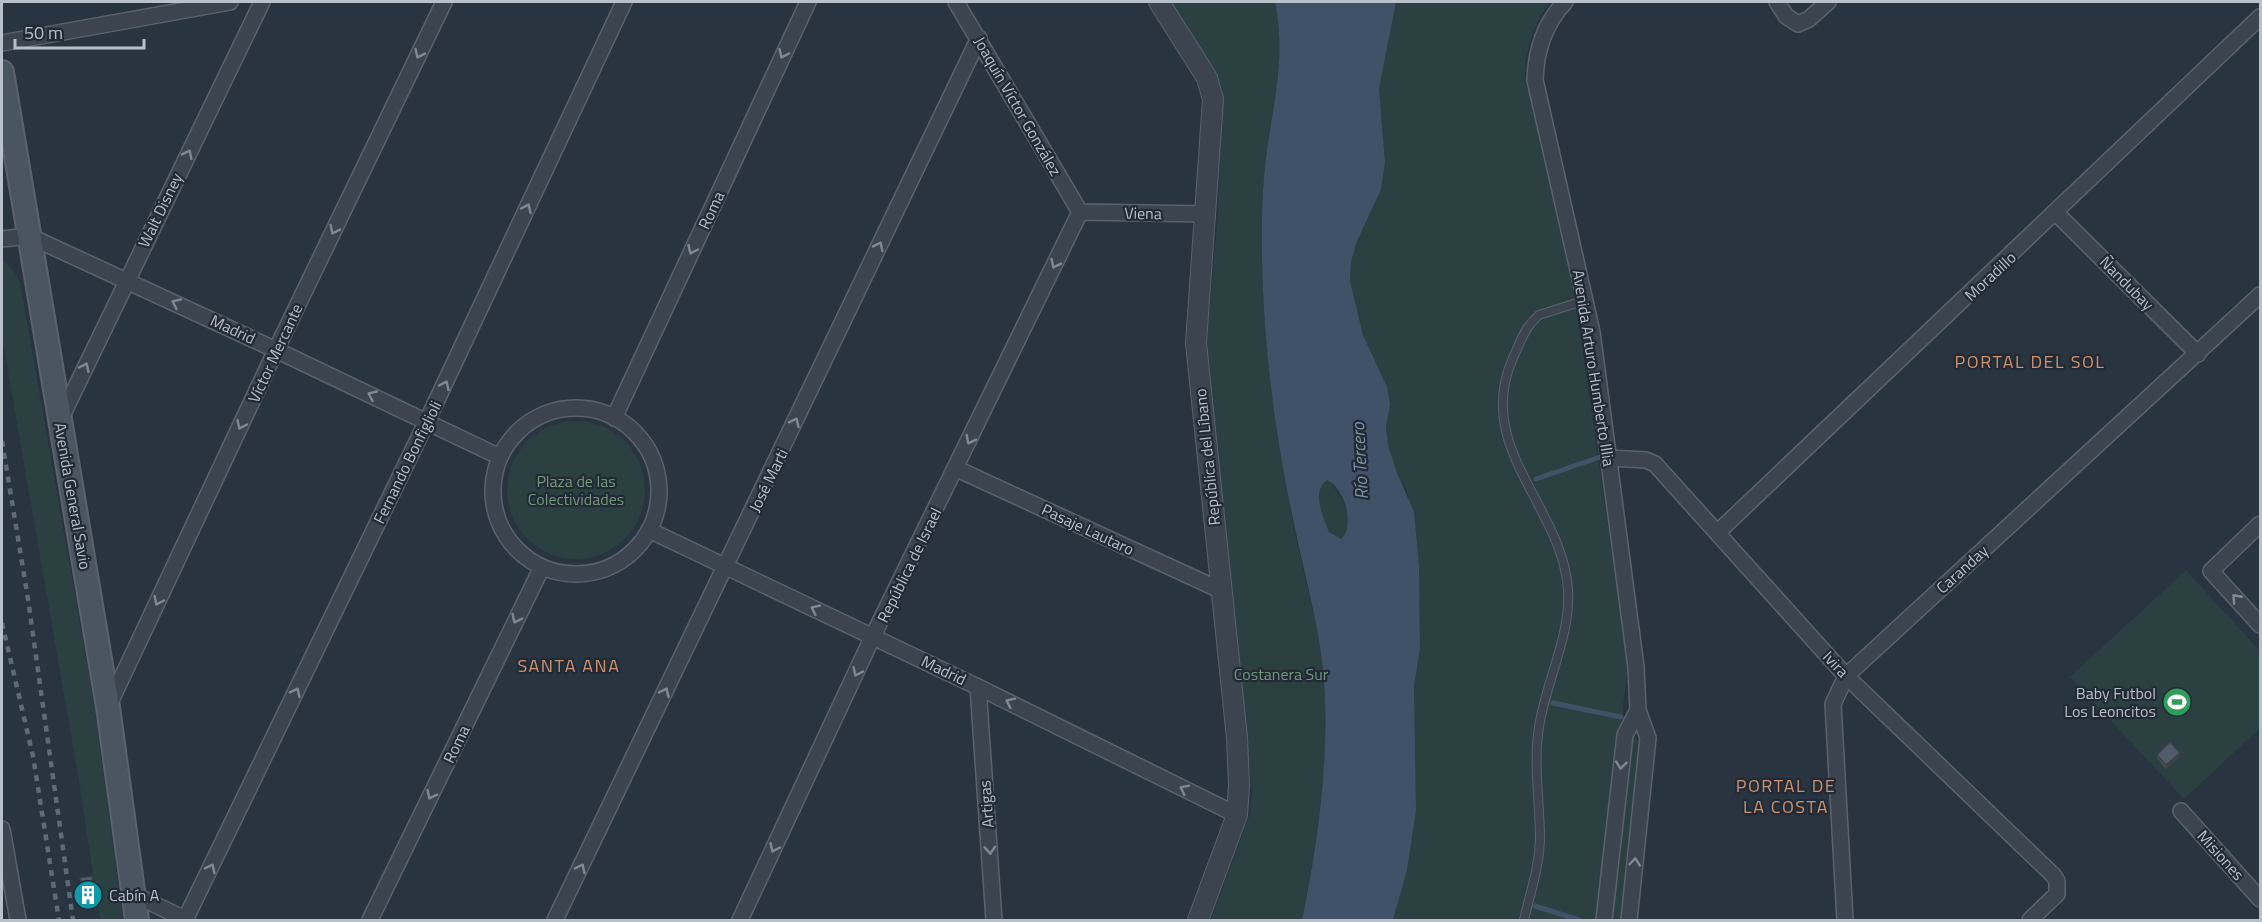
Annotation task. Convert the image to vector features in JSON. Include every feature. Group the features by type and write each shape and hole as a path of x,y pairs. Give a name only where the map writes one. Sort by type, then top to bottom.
{"main road":[{"name":"Avenida General Savio","path":"2,72 108,706 136,921"}],"street":[{"path":"2,43 230,2"},
{"name":"Walt Disney","path":"60,420 126,279 262,2"},
{"name":"Víctor Mercante","path":"108,706 444,2"},
{"name":"Fernando Bonfiglioli","path":"186,920 428,421 624,2"},
{"name":"Roma","path":"614,418 808,2"},
{"name":"Joaquín Víctor González","path":"957,2 1080,212"},
{"name":"República del Líbano","path":"1159,2 1211,87 1213,99 1207,214 1196,343 1239,785 1237,815 1198,921"},
{"name":"Avenida Arturo Humberto Illia","path":"1565,2 1543,33 1538,50 1535,80 1586,300 1636,667 1638,710 1647,738 1629,921"},
{"path":"1777,2 1786,16 1798,24 1809,19 1828,2"},
{"name":"Moradillo","path":"1718,532 2260,17"},
{"name":"José Marti","path":"555,921 979,38"},
{"name":"Viena","path":"1080,212 1207,214"},
{"name":"República de Israel","path":"740,921 873,636 957,469 1080,212"},
{"name":"Ñandubay","path":"2056,213 2198,354"},
{"path":"2,239 29,236"},
{"name":"Madrid","path":"29,236 126,279 500,457"},
{"name":"Caranday","path":"1845,921 1833,704 1846,676 2260,296"},
{"path":"566,409 586,409 614,418 639,437 650,454 656,472 658,492 656,511 649,530 627,557 611,566 576,574 542,567 523,555 508,539 498,520 493,499 494,477 500,457 519,432 545,414 566,409"},
{"name":"Ivira","path":"1609,458 1646,460 1654,464 1846,676 2053,875 2058,888 2052,899 2030,921"},
{"name":"Pasaje Lautaro","path":"957,469 1220,590"},
{"path":"2260,525 2211,571 2260,625"},
{"name":"Madrid","path":"649,530 873,636 1237,815"},
{"name":"Roma","path":"370,921 542,567"},
{"name":"Artigas","path":"978,687 994,921"},
{"name":"Avenida Arturo Humberto Illia","path":"1604,921 1625,735 1638,710"},
{"name":"Misiones","path":"2181,811 2260,899"},
{"path":"2,829 18,921"},
{"path":"133,894 186,920"}],"lane":[{"path":"1524,921 1538,872 1540,840 1536,764 1538,728 1564,630 1568,590 1559,548 1514,458 1504,420 1504,383 1519,345 1533,320 1539,315 1586,300"}],"green space":[{"name":"Costanera Sur","path":"1171,2 1275,2 1279,69 1266,154 1263,195 1262,252 1265,326 1280,453 1294,529 1318,635 1323,670 1326,733 1322,796 1302,920 1211,920 1249,816 1252,794 1207,340 1218,214 1223,88"},
{"path":"1396,2 1551,2 1535,27 1527,56 1525,76 1576,303 1628,667 1596,920 1393,920 1407,870 1416,811 1414,686 1420,649 1419,566 1407,491 1396,470 1388,445 1386,427 1390,405 1387,387 1363,335 1350,281 1351,262 1357,241 1381,190 1385,162 1379,89"},
{"path":"2,259 13,269 20,282 95,710 123,920 100,920 79,781 2,337"},
{"name":"Plaza de las Colectividades","path":"576,421 602,427 614,433 624,442 633,452 639,464 645,490 639,516 633,528 624,538 614,547 602,553 576,559 550,553 538,547 528,538 519,528 513,516 507,490 513,464 519,452 528,442 538,433 550,427"},
{"path":"1327,480 1331,482 1339,495 1348,518 1346,533 1341,539 1329,532 1320,505 1320,491"},
{"name":"Baby Futbol Los Leoncitos","path":"2186,570 2260,651 2260,728 2184,799 2070,677"},
{"path":"1636,738 1640,745 1621,920 1610,920 1632,739"}],"water":[{"name":"Río Tercero","path":"1275,2 1396,2 1379,89 1385,162 1381,190 1357,241 1351,262 1350,281 1363,335 1387,387 1390,405 1386,427 1388,445 1414,512 1419,566 1420,649 1414,686 1416,811 1407,870 1393,920 1302,920 1322,796 1325,700 1318,633 1280,451 1265,326 1262,252 1263,195 1266,154 1279,69","holes":["1327,480 1333,484 1343,498 1348,516 1348,525 1341,539 1329,532 1320,505 1322,485"]}],"building":[{"path":"2170,742 2180,753 2166,765 2157,755"},
{"name":"Cabín A","path":"92,876 96,904 85,906 80,878"}],"waterway":[{"path":"1536,479 1600,457"},
{"path":"1553,703 1621,717"},
{"path":"1535,906 1579,920"}],"railway":[{"path":"2,441 28,599 73,920"},
{"path":"2,623 33,756 59,920"}],"place":[{"name":"Baby Futbol Los Leoncitos","path":"2177,702"},
{"name":"Cabín A","path":"88,895"}],"district":[{"name":"PORTAL DEL SOL","path":"2030,362"},
{"name":"SANTA ANA","path":"569,666"},
{"name":"PORTAL DE LA COSTA","path":"1786,796"}]}
